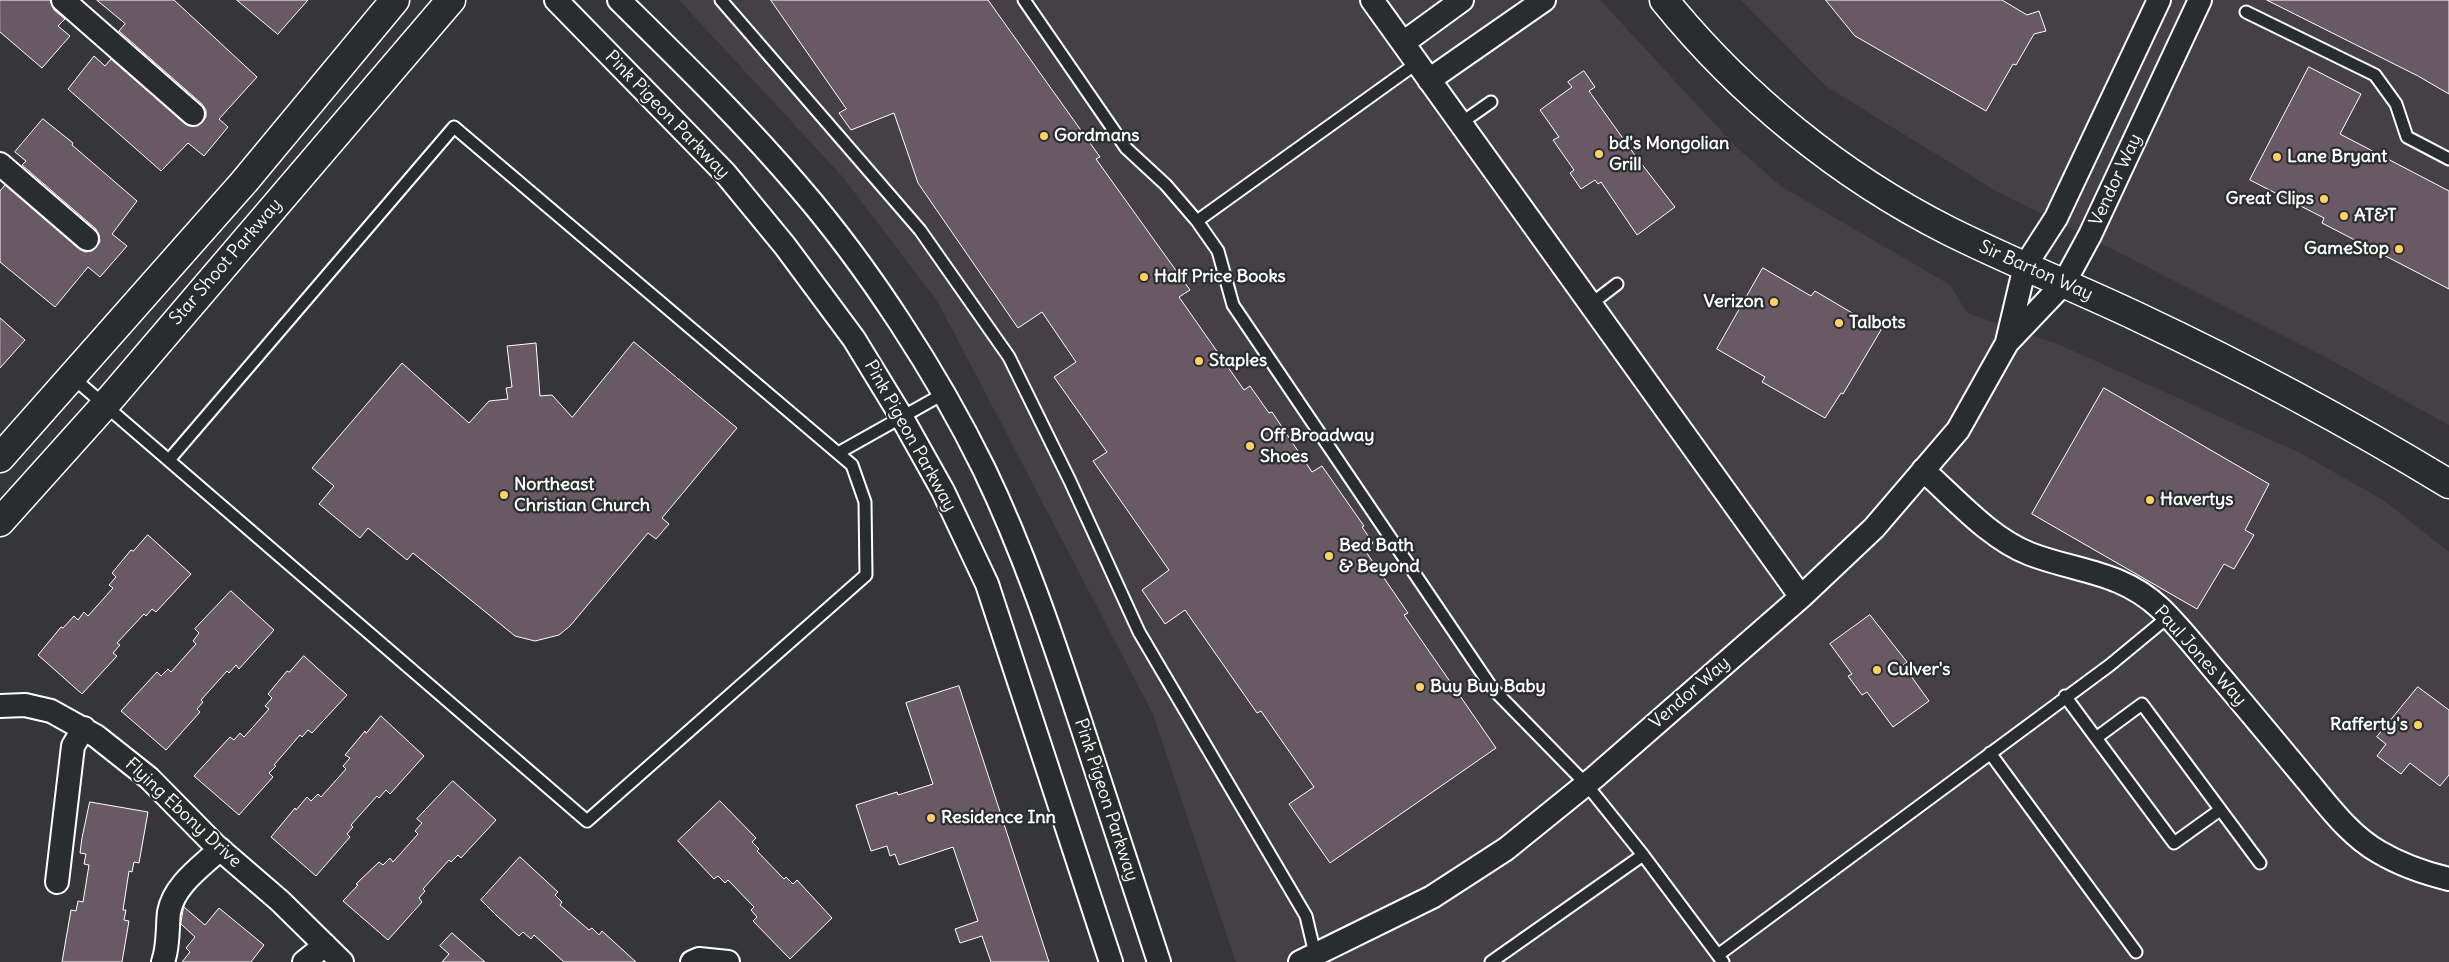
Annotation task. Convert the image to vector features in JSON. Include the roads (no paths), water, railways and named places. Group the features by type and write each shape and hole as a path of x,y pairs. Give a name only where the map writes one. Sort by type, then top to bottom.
{"street":[{"path":"63,0 193,114"},
{"path":"0,458 244,182 395,0"},
{"name":"Star Shoot Parkway","path":"0,522 105,405 451,0"},
{"name":"Pink Pigeon Parkway","path":"556,0 725,173 773,231 854,338 901,416 943,491 987,584 1006,636 1111,962"},
{"name":"Pink Pigeon Parkway","path":"620,0 740,120 800,188 852,254 895,316 943,394 983,467 1015,537 1049,626 1159,962"},
{"path":"1372,0 1801,597"},
{"path":"1403,43 1462,0"},
{"path":"1423,71 1544,0"},
{"name":"Sir Barton Way","path":"1664,0 1688,30 1770,111 1855,176 1947,230 2141,318 2274,385 2449,484"},
{"path":"1683,0 1688,30"},
{"name":"Vendor Way","path":"2007,343 2025,266 2056,218 2159,0"},
{"name":"Vendor Way","path":"1310,960 1432,897 1506,849 1586,784 1801,597 1874,528 1958,430 2007,343 2064,283 2090,235 2200,0"},
{"path":"0,164 88,239"},
{"name":"Paul Jones Way","path":"1924,470 1978,520 2009,544 2030,554 2094,571 2121,582 2144,595 2168,617 2339,819 2378,851 2423,873 2449,879"},
{"name":"Flying Ebony Drive","path":"0,706 25,705 51,711 96,736 149,778 220,849 280,901 342,962"},
{"path":"57,882 73,746 84,728"},
{"path":"163,962 167,950 169,912 178,890 220,849"},
{"path":"304,962 325,945"},
{"path":"692,962 699,959 728,962"}],"lane":[{"path":"722,0 920,230 1009,357 1070,480 1139,632 1306,916 1310,960"},
{"path":"1024,0 1126,148 1166,185 1198,221 1218,251 1233,305 1492,688 1586,784 1643,855 1720,959 1990,753 2110,665 2168,617"},
{"path":"2246,12 2375,75 2396,104 2406,137 2449,159"},
{"path":"1198,221 1423,71"},
{"path":"1461,123 1490,102"},
{"path":"71,376 587,821 866,574 865,502 852,465 454,127 169,460"},
{"path":"1591,304 1618,284"},
{"path":"838,453 943,394"},
{"path":"2066,696 2174,843 2220,810"},
{"path":"2096,738 2142,704 2260,863"},
{"path":"1990,753 2136,952"},
{"path":"1491,962 1643,855"}],"place":[{"name":"Gordmans","path":"1044,136"},
{"name":"bd's Mongolian Grill","path":"1599,154"},
{"name":"Lane Bryant","path":"2277,157"},
{"name":"Great Clips","path":"2324,199"},
{"name":"AT&T","path":"2344,216"},
{"name":"GameStop","path":"2399,249"},
{"name":"Half Price Books","path":"1144,277"},
{"name":"Verizon","path":"1774,302"},
{"name":"Talbots","path":"1839,323"},
{"name":"Staples","path":"1199,361"},
{"name":"Off Broadway Shoes","path":"1250,446"},
{"name":"Northeast Christian Church","path":"504,495"},
{"name":"Havertys","path":"2150,500"},
{"name":"Bed Bath & Beyond","path":"1329,556"},
{"name":"Culver's","path":"1877,670"},
{"name":"Buy Buy Baby","path":"1420,687"},
{"name":"Rafferty's","path":"2418,725"},
{"name":"Residence Inn","path":"931,818"}]}
